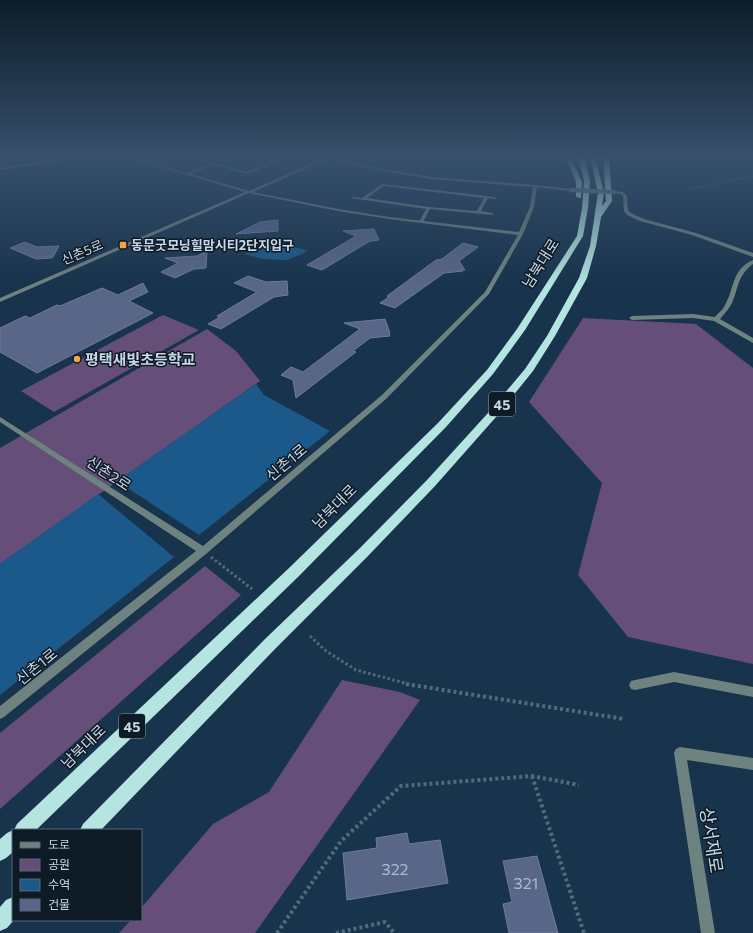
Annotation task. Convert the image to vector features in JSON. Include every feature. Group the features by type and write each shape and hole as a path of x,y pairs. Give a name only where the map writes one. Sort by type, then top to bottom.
{"highway":[{"path":"578,200 578,215 583,221"},
{"name":"남북대로","path":"24,829 293,573 442,425 490,372 521,330 580,236 586,200"},
{"name":"45","path":"90,829 270,644 364,552 431,483 492,415 528,371 551,336 582,278 593,246 600,200"},
{"path":"597,217 609,200"},
{"path":"0,852 12,840"},
{"path":"0,921 12,908"}],"street":[{"name":"신촌5로","path":"0,300 232,200"},
{"path":"286,200 338,210 521,234"},
{"path":"367,200 429,208 491,214"},
{"path":"478,212 485,200"},
{"name":"신촌1로","path":"0,713 203,551 384,397 487,292 521,234 532,207 533,200"},
{"path":"625,200 626,210 629,214 642,220 694,234 753,255"},
{"path":"421,222 429,208"},
{"path":"716,319 730,303 734,283 742,269 753,262"},
{"path":"632,318 693,316 716,319 753,341"},
{"name":"신촌2로","path":"0,418 203,551"},
{"path":"635,685 674,677 753,692"},
{"name":"상서재로","path":"708,933 680,753 753,764"}],"path":[{"path":"203,551 252,589"},
{"path":"310,636 326,651 356,670 406,684 624,719"},
{"path":"277,933 341,841 401,786 532,776 579,785"},
{"path":"532,776 584,933"},
{"path":"336,933 385,922 394,933"}],"green space":[{"path":"163,315 199,330 54,412 21,391"},
{"path":"583,318 696,324 753,368 753,664 628,637 578,575 602,483 529,402"},
{"path":"207,329 236,351 260,381 0,564 0,448"},
{"path":"205,566 241,595 0,809 0,733"},
{"path":"342,680 400,692 420,700 255,933 119,933 130,921 142,921 142,907 213,824 269,792"}],"water":[{"path":"273,240 308,251 287,260 264,259 244,254"},
{"path":"256,384 264,395 330,431 199,535 117,481"},
{"path":"98,494 174,557 0,695 0,564"}],"building":[{"path":"278,220 278,231 236,234 260,222"},
{"path":"374,229 379,240 370,241 322,270 307,265 356,236 343,231"},
{"path":"25,242 37,247 59,246 53,257 36,259 10,248"},
{"path":"463,243 478,247 459,261 465,270 444,273 395,308 380,303 389,297 387,296 436,260 442,259"},
{"path":"207,251 206,268 194,269 175,278 161,272 178,263 165,258 197,256"},
{"path":"248,276 266,282 287,281 288,295 274,297 221,329 208,324 220,317 217,316 257,292 234,283"},
{"path":"143,283 148,292 129,301 153,313 37,373 0,352 0,328 25,316 30,318 57,305 60,306 102,288 118,295"},
{"path":"385,319 390,336 370,338 353,351 356,352 296,398 293,380 281,375 291,367 303,372 360,329 344,323"},
{"path":"407,833 409,844 440,840 448,883 347,900 343,853 377,848 376,838"},
{"path":"537,856 558,933 509,933 503,904 512,902 503,861"}],"place":[{"name":"동문굿모닝힐맘시티2단지입구","path":"123,245"},
{"name":"평택새빛초등학교","path":"77,359"}]}
